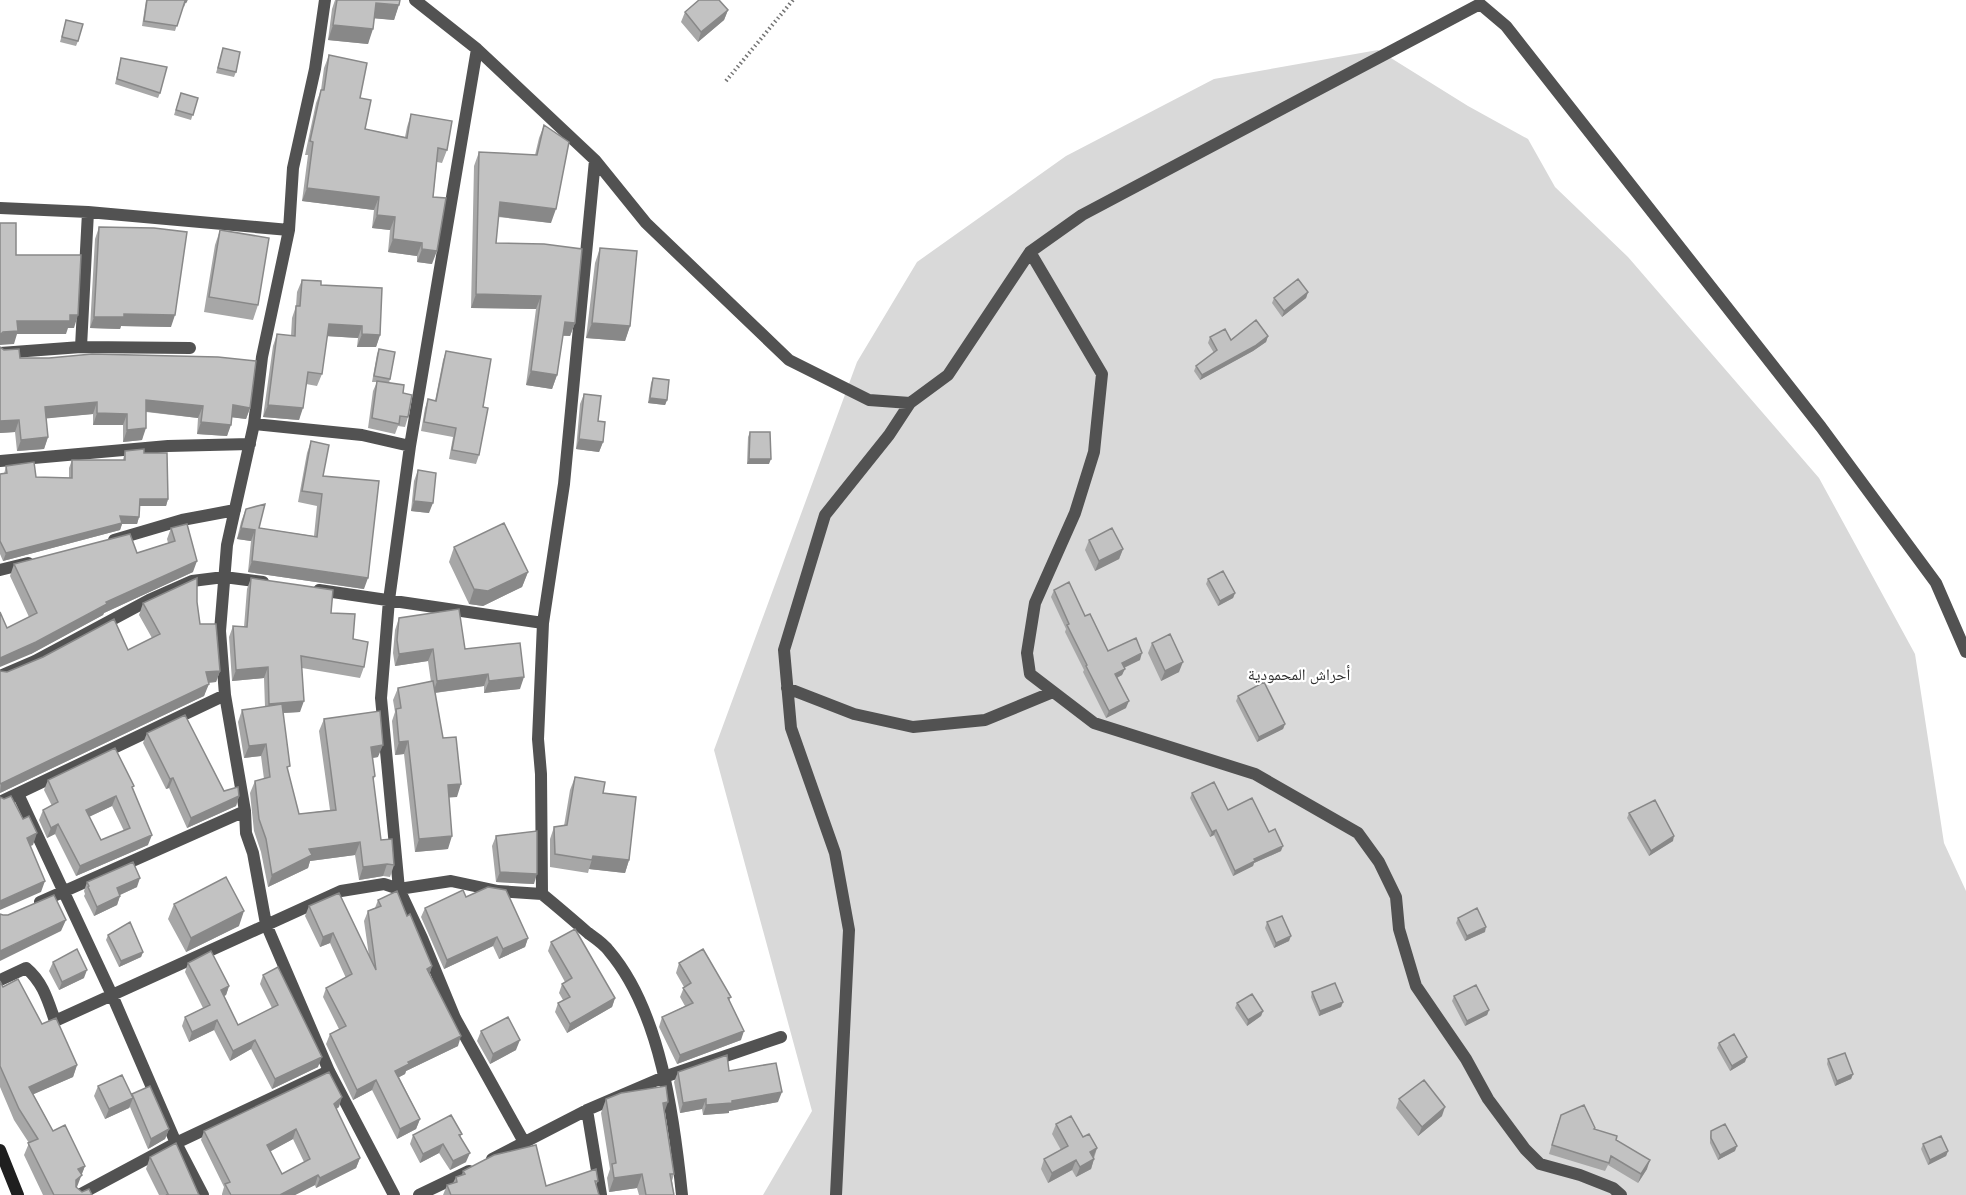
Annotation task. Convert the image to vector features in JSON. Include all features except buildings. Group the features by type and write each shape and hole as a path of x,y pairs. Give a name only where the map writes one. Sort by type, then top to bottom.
{"main road":[{"path":"0,1150 18,1195"}],"street":[{"path":"325,0 315,69 293,168 289,230 262,357 254,424 227,545 220,631 225,695 245,811 246,833 253,853 266,924 329,1071 394,1195"},
{"path":"415,0 477,49 595,160 646,223 789,360 869,400 910,403"},
{"path":"836,1195 849,930 836,853 791,728 784,650 825,515 889,435 910,403 948,375 1030,252 1082,215 1480,4 1506,26 1821,426 1936,583 1966,652"},
{"path":"477,49 410,446 389,600 381,698 399,889 455,1018 524,1142"},
{"path":"542,894 541,774 538,739 543,623 564,484 595,160"},
{"path":"0,208 88,212 289,230"},
{"path":"81,348 88,212"},
{"path":"1030,252 1102,374 1095,452 1075,513 1035,603 1027,653 1030,674 1094,723 1255,774 1358,833 1379,862 1396,897 1399,929 1416,986 1466,1059 1488,1099 1525,1149 1540,1164 1580,1175 1613,1188 1621,1195"},
{"path":"0,353 81,348 190,348"},
{"path":"254,424 362,435 410,446"},
{"path":"0,461 168,446 250,444"},
{"path":"107,543 182,520 234,510"},
{"path":"0,570 44,560"},
{"path":"0,676 35,661 148,600 192,582 224,577 271,584"},
{"path":"307,588 543,623"},
{"path":"787,688 854,714 912,727 985,720 1053,692"},
{"path":"0,802 225,695"},
{"path":"18,794 112,995 176,1143 203,1195"},
{"path":"32,905 245,811"},
{"path":"0,980 26,968 36,976 46,993 55,1021 340,891 384,884 399,889 451,881 498,891 542,894 608,949 633,983 656,1048 674,1120 682,1195"},
{"path":"418,1195 587,1110 664,1077 781,1037"},
{"path":"79,1195 176,1143 329,1071"},
{"path":"587,1110 601,1195"}],"path":[{"path":"726,81 793,0"}],"green space":[{"name":"أحراش المحمودية","path":"1378,50 1468,106 1528,139 1555,187 1628,257 1819,478 1915,654 1944,843 1966,891 1966,1195 763,1195 812,1111 714,750 857,362 917,262 1066,156 1214,79"}]}
